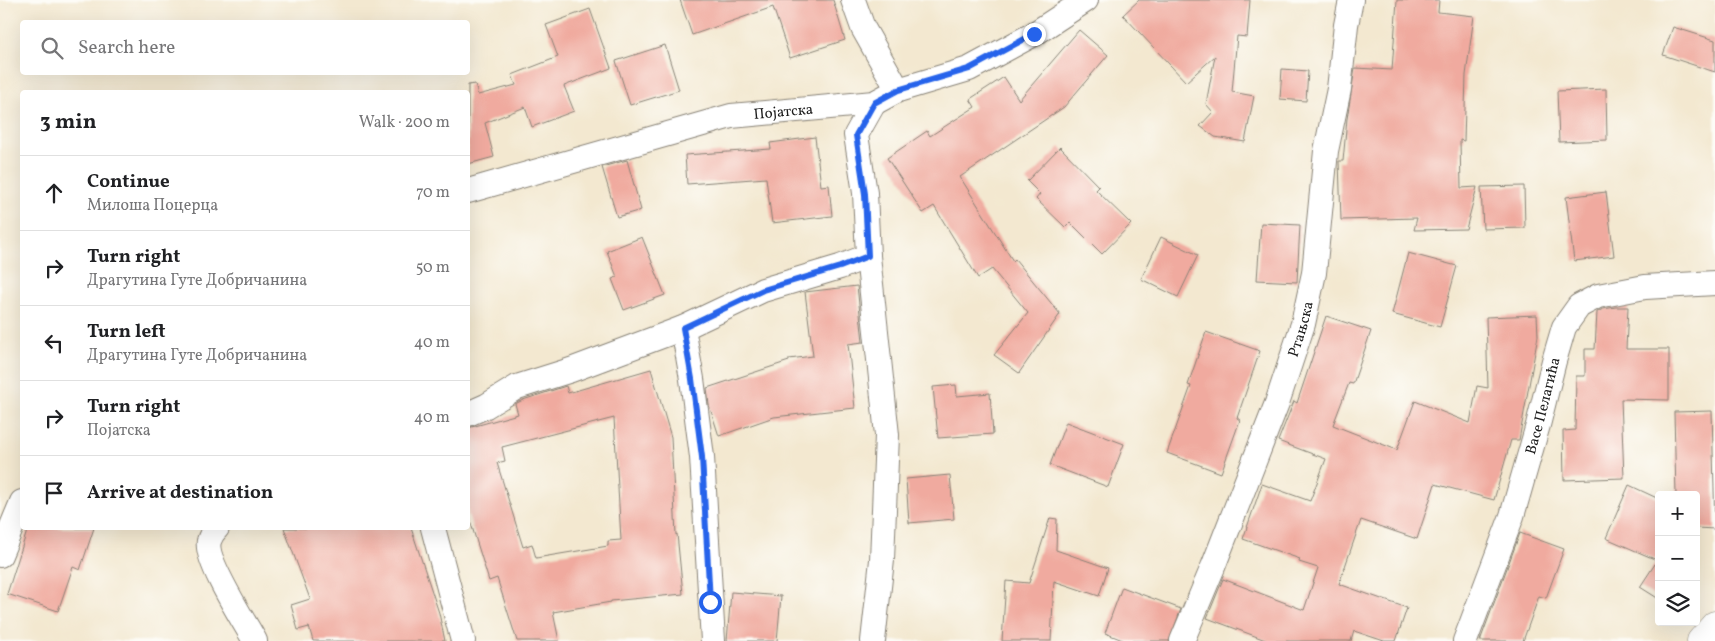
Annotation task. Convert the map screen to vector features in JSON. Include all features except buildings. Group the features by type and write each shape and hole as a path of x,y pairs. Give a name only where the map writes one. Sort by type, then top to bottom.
{"street":[{"path":"853,0 863,28 898,90"},
{"name":"Појатска","path":"470,190 731,116 874,103 898,90 969,69 1034,34 1086,0"},
{"name":"Ртањска","path":"1182,641 1277,404 1303,324 1314,273 1326,151 1339,89 1350,0"},
{"path":"873,641 882,560 887,435 868,256 865,194 856,135 874,103"},
{"path":"470,413 486,406 517,387 571,370 683,328 763,290 840,267 868,256"},
{"name":"Васе Пелагића","path":"1465,641 1512,516 1564,327 1579,306 1598,296 1645,286 1715,283"},
{"path":"683,328 702,457 713,641"},
{"path":"0,555 20,507"},
{"path":"216,530 208,542 210,556 255,641"},
{"path":"434,530 463,641"},
{"path":"1701,641 1715,625"}],"route":[{"path":"710,602 702,457 683,328 763,290 840,267 868,256 865,194 856,135 874,103 898,90 969,69 1034,34"}]}
